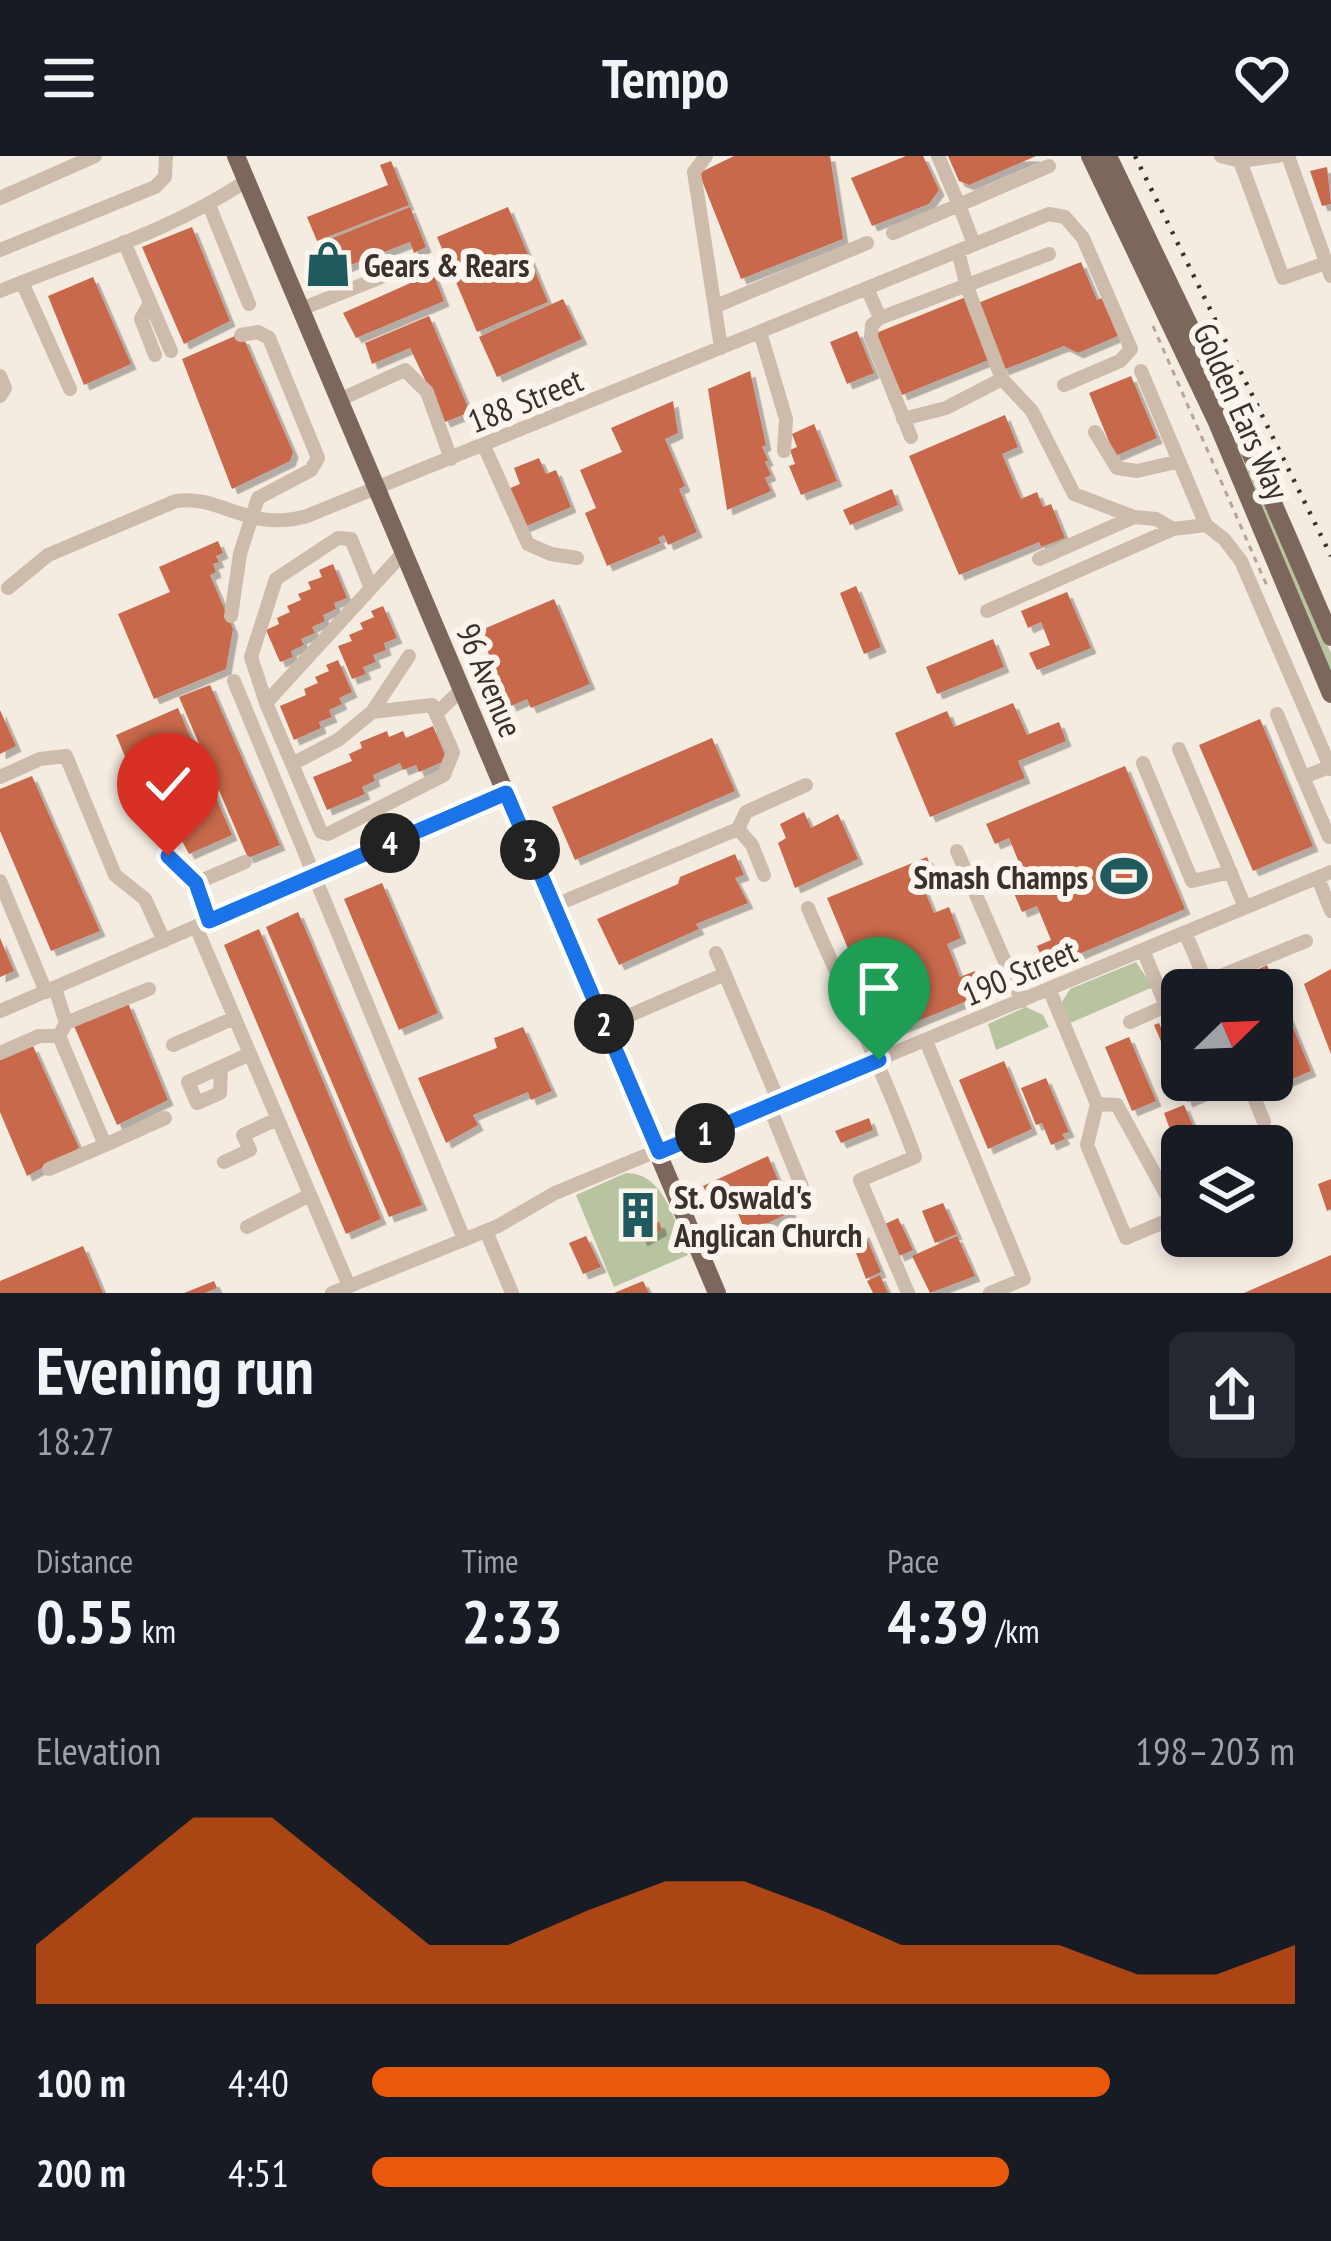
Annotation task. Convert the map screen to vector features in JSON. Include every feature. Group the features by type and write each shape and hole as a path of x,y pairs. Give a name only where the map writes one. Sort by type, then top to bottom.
{"main road":[{"name":"96 Avenue","path":"236,156 717,1293"},
{"name":"Golden Ears Way","path":"1090,156 1209,405 1331,694"},
{"name":"Golden Ears Way","path":"1108,156 1261,475 1331,637"}],"street":[{"path":"48,156 56,173"},
{"path":"0,198 95,156"},
{"path":"0,250 155,187 165,177 166,156"},
{"path":"706,156 694,172 721,348"},
{"path":"938,156 974,244"},
{"path":"1221,156 1240,161 1278,156"},
{"path":"1240,161 1283,278 1329,270 1288,156"},
{"path":"893,233 1049,166"},
{"path":"0,291 209,206 246,181"},
{"path":"209,206 249,304"},
{"name":"188 Street","path":"8,588 48,555 176,501 192,500 251,518 293,520 1048,214 1065,217 1082,238 1131,349 1120,361 1064,385"},
{"path":"124,242 171,351"},
{"path":"716,306 867,243"},
{"path":"958,250 1002,379 1032,411 1074,494 1134,517 1156,519 1173,530"},
{"path":"911,437 871,337 872,325 1049,254"},
{"path":"301,309 409,266"},
{"path":"22,282 70,389"},
{"path":"867,288 880,318"},
{"path":"150,303 141,319 155,355"},
{"path":"231,616 240,554 258,498 311,470 317,450 269,338 258,332 241,334"},
{"path":"760,332 786,419 784,451"},
{"path":"339,400 405,370 428,392 451,459"},
{"path":"1141,371 1206,525 1241,561 1330,768 1303,777"},
{"path":"0,376 5,388 0,396"},
{"path":"903,418 946,408 1002,379"},
{"path":"1095,432 1118,468 1136,471 1177,462"},
{"path":"484,446 528,544 577,558"},
{"path":"1039,559 1134,517"},
{"path":"987,611 1173,530 1206,525"},
{"path":"371,588 350,539 338,538 277,579 251,657 321,832 328,834 444,775 453,752 432,704 372,712"},
{"path":"266,703 404,552"},
{"path":"292,764 338,740 372,712 409,656"},
{"path":"234,681 464,1239"},
{"path":"436,714 462,689"},
{"path":"1277,714 1329,838"},
{"path":"1179,749 1245,907"},
{"path":"0,777 40,759 66,756 115,875 145,899 164,941"},
{"path":"1143,763 1192,881 1231,872"},
{"path":"554,906 738,829 746,812 806,785"},
{"path":"0,1011 506,793"},
{"path":"738,829 752,845 764,875"},
{"path":"957,850 1022,1001"},
{"path":"168,856 196,883 203,924 235,1018 349,1286"},
{"path":"196,883 245,862"},
{"path":"1324,875 1331,911"},
{"name":"190 Street","path":"332,1293 486,1231 555,1193 1324,875"},
{"path":"0,881 50,990 105,1145"},
{"path":"808,908 860,1029 879,1060 916,1157 860,1180 908,1293"},
{"path":"1185,932 1201,969"},
{"path":"1244,969 1306,940"},
{"path":"1143,950 1161,994"},
{"path":"716,953 802,1187"},
{"path":"605,1026 725,974"},
{"path":"0,1053 63,1030 149,989"},
{"path":"1048,989 1097,1104 1087,1145 1126,1238 1178,1216 1117,1105 1097,1104"},
{"path":"1130,1022 1161,1008"},
{"path":"173,1045 235,1018"},
{"path":"926,1040 1024,1279 990,1293"},
{"path":"221,1067 250,1054"},
{"path":"1255,1101 1264,1122"},
{"path":"49,1169 165,1118"},
{"path":"224,1162 250,1150 243,1135 278,1119"},
{"path":"247,1227 310,1195"},
{"path":"486,1231 512,1293"}],"path":[{"path":"1154,328 1267,586"}],"green space":[{"path":"1225,420 1331,653 1331,673"},
{"path":"1136,962 1153,987 1068,1024 1062,1002 1070,989"},
{"path":"1026,1007 1043,1015 1049,1027 996,1050 988,1024"},
{"path":"626,1173 640,1175 660,1191 688,1255 614,1287 576,1195"}],"building":[{"path":"734,156 830,156 843,239 741,279 699,173"},
{"path":"906,156 923,156 939,190 929,204 872,226 851,178"},
{"path":"948,156 1036,156 969,185 959,181"},
{"path":"391,161 409,205 317,241 307,217 388,185 380,165"},
{"path":"1327,167 1331,204 1322,206 1310,171"},
{"path":"410,207 426,247 414,253 410,242 330,273 318,244"},
{"path":"508,207 548,302 477,332 437,237"},
{"path":"192,227 230,321 184,344 142,247"},
{"path":"428,260 444,301 356,338 343,313 424,277 419,265"},
{"path":"1081,262 1097,300 1105,297 1120,335 1078,353 1064,346 1003,370 978,303"},
{"path":"93,277 131,364 84,385 48,296"},
{"path":"966,297 991,359 902,395 876,333"},
{"path":"563,299 582,339 497,377 479,337"},
{"path":"429,316 470,412 445,422 410,348 372,364 365,343"},
{"path":"857,331 874,373 847,384 830,342"},
{"path":"235,336 244,339 293,452 290,461 232,489 182,359"},
{"path":"750,371 771,475 765,478 771,491 727,510 708,389"},
{"path":"1131,376 1157,438 1115,456 1089,393"},
{"path":"673,401 678,433 665,439 685,486 679,489 697,532 668,545 664,535 658,538 661,543 607,566 585,513 596,508 580,470 622,452 611,428"},
{"path":"1005,415 1018,447 1002,454 1021,499 1037,492 1043,507 1051,504 1065,538 1041,547 1039,542 959,575 909,456"},
{"path":"814,424 837,481 801,495 789,466 795,464 790,450 797,447 792,434"},
{"path":"539,458 546,474 556,470 571,507 524,527 508,489 520,484 514,468"},
{"path":"892,489 898,505 850,525 843,510"},
{"path":"218,541 223,553 216,556 216,572 210,575 233,629 226,669 154,699 118,614 170,592 159,567"},
{"path":"333,564 347,598 334,603 336,609 323,615 325,621 312,627 315,633 301,639 304,645 291,651 293,657 280,662 266,630 290,612 287,606 301,600 298,594 311,589 308,582 322,577 319,570"},
{"path":"856,586 881,647 864,654 840,593"},
{"path":"1067,592 1091,648 1037,670 1029,653 1050,645 1041,622 1028,628 1021,611"},
{"path":"554,599 590,684 531,708 527,699 511,706 479,631"},
{"path":"383,606 397,638 373,655 376,662 363,667 366,674 352,679 338,646 352,641 349,635 363,629 360,623"},
{"path":"993,639 1004,667 937,694 926,667"},
{"path":"338,660 352,692 339,698 342,704 329,710 332,717 319,722 321,728 294,740 280,706 306,695 304,689 318,683 315,677"},
{"path":"210,685 280,845 248,858 179,697"},
{"path":"1013,703 1027,735 1059,722 1066,741 1018,761 1025,778 930,817 895,733 947,711 954,727"},
{"path":"178,708 232,835 189,854 173,824 156,831 116,735"},
{"path":"0,710 16,746 0,754"},
{"path":"1260,719 1313,846 1253,871 1199,745"},
{"path":"433,726 447,760 419,772 416,765 403,770 400,763 373,775 375,781 362,787 365,794 327,810 313,777 352,761 349,754 362,748 360,742 387,731 389,737 403,731 406,738"},
{"path":"712,738 735,791 575,860 552,807"},
{"path":"1125,766 1185,909 1046,968 1037,946 1051,940 1037,906 1022,912 1007,877 1022,870 1009,838 995,844 986,824"},
{"path":"32,776 100,931 51,951 0,831 0,789"},
{"path":"804,812 811,828 838,814 858,859 795,888 778,843 786,838 780,824"},
{"path":"735,854 744,875 735,878 748,903 619,965 597,919"},
{"path":"927,857 935,876 921,882 934,913 949,907 961,938 947,944 960,977 975,971 984,994 884,1035 827,898"},
{"path":"382,883 438,1013 399,1030 344,899"},
{"path":"298,912 422,1205 389,1217 266,927"},
{"path":"259,929 381,1219 346,1234 224,945"},
{"path":"0,938 14,971 0,977"},
{"path":"1331,969 1331,1054 1304,984"},
{"path":"128,1003 168,1100 117,1125 74,1026"},
{"path":"523,1027 552,1091 531,1100 528,1092 473,1115 478,1125 446,1143 418,1078 497,1048 494,1038"},
{"path":"1293,1028 1311,1071 1293,1079"},
{"path":"1129,1037 1156,1101 1132,1111 1105,1047"},
{"path":"33,1046 79,1148 27,1176 0,1112 0,1060"},
{"path":"1004,1061 1032,1129 988,1149 959,1080"},
{"path":"1046,1078 1069,1132 1051,1145 1042,1123 1036,1125 1021,1088"},
{"path":"1184,1105 1193,1125 1168,1125 1164,1113"},
{"path":"869,1118 873,1130 841,1143 835,1131"},
{"path":"768,1156 791,1212 768,1223 743,1226 730,1193 710,1200 703,1186"},
{"path":"1331,1179 1331,1209 1327,1211 1318,1184"},
{"name":"St. Oswald's Anglican Church","path":"636,1201 650,1226 659,1222 662,1230 642,1241 628,1207"},
{"path":"943,1203 957,1234 935,1243 922,1211"},
{"path":"898,1218 913,1250 899,1256 885,1224"},
{"path":"864,1232 881,1272 866,1279 850,1237"},
{"path":"586,1236 601,1267 583,1274 569,1243"},
{"path":"957,1236 975,1276 930,1293 912,1256"},
{"path":"83,1246 103,1293 0,1293 0,1281"},
{"path":"1331,1255 1331,1293 1244,1293"},
{"path":"880,1275 888,1293 873,1293 867,1281"},
{"path":"214,1281 217,1288 205,1293 184,1293"},
{"path":"643,1281 649,1293 614,1293"}],"railway":[{"path":"1135,156 1331,556"}],"place":[{"name":"Gears & Rears","path":"328,264"},
{"name":"Smash Champs","path":"1124,876"},
{"name":"St. Oswald's Anglican Church","path":"638,1215"}],"route":[{"path":"168,856 196,883 209,921 506,793 659,1152 879,1060"}]}
